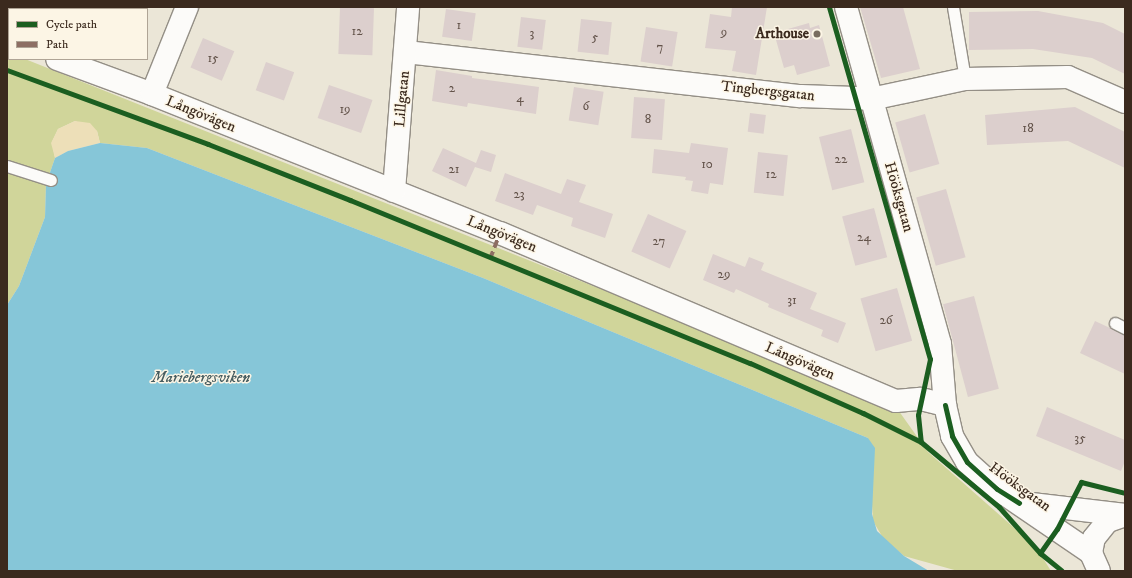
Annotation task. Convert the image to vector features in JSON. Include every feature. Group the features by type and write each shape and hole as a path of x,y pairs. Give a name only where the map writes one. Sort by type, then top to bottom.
{"street":[{"path":"152,94 187,7"},
{"name":"Lillgatan","path":"394,191 406,52 408,7"},
{"name":"Hööksgatan","path":"846,7 940,344 945,405 952,436 967,462 997,489 1019,503 1095,562"},
{"name":"Tingbergsgatan","path":"406,52 801,96 871,99 965,79 1068,77 1125,102"},
{"name":"Långövägen","path":"60,60 152,94 500,233 896,401 921,399 945,405"},
{"name":"Hööksgatan","path":"1019,503 1125,515"},
{"path":"1095,562 1094,538 1108,521 1125,515"}],"lane":[{"path":"953,7 965,79"},
{"path":"7,166 51,180"}],"green space":[{"path":"7,52 8,60 28,60 896,407 928,452 1036,547 1051,571 958,571 904,556 883,538 873,521 868,438 483,278 147,148 100,143 97,131 75,121 58,129 52,142 55,158 46,184 45,217 19,286 7,305"}],"sand":[{"path":"75,121 90,123 97,131 100,143 68,151 55,158 51,143 58,129"}],"water":[{"name":"Mariebergsviken","path":"100,143 147,148 483,278 868,438 875,448 872,514 877,531 904,556 929,571 7,571 7,305 19,286 45,217 46,184 55,158 68,151"}],"building":[{"path":"340,7 374,8 372,55 338,54"},
{"path":"732,7 767,7 756,75 732,71 736,51 705,48 710,14 731,17"},
{"path":"860,7 903,7 920,69 881,78"},
{"path":"446,9 476,13 472,41 442,37"},
{"path":"1038,11 1103,23 1125,34 1125,74 1092,58 1033,49 969,50 969,12"},
{"path":"521,17 546,20 542,50 517,47"},
{"path":"581,19 612,22 608,55 578,52"},
{"path":"809,23 810,28 819,25 830,66 797,75 794,65 784,68 774,33"},
{"path":"646,27 678,32 672,67 641,62"},
{"path":"203,38 234,51 222,81 190,67"},
{"path":"266,62 294,72 284,100 256,90"},
{"path":"436,70 472,76 472,78 539,87 536,114 468,103 467,107 432,101"},
{"path":"329,85 372,100 361,133 318,118"},
{"path":"574,87 604,92 598,125 569,121"},
{"path":"634,97 665,99 662,140 631,138"},
{"path":"1075,107 1125,132 1125,168 1068,141 987,145 985,115"},
{"path":"750,113 766,115 764,134 748,132"},
{"path":"925,114 939,164 910,173 895,123"},
{"path":"851,129 864,182 832,190 819,137"},
{"path":"691,143 728,148 723,185 710,183 708,194 691,191 693,181 685,180 686,177 652,173 654,149 689,153"},
{"path":"443,148 476,163 481,150 496,155 491,172 475,167 466,187 432,171"},
{"path":"758,152 788,155 784,196 754,193"},
{"path":"505,173 561,194 567,179 586,185 579,202 613,214 605,238 571,226 573,218 537,205 533,215 495,201"},
{"path":"946,189 966,257 936,266 916,198"},
{"path":"874,208 887,257 855,266 842,217"},
{"path":"648,214 686,231 670,269 631,251"},
{"path":"713,254 745,267 749,257 764,263 761,270 817,293 810,309 846,323 838,343 821,336 823,330 768,307 769,304 736,289 734,293 703,280"},
{"path":"897,288 912,341 876,351 860,298"},
{"path":"974,296 999,389 968,397 943,304"},
{"path":"1095,321 1125,335 1125,374 1080,353"},
{"path":"1047,407 1125,440 1125,461 1121,471 1036,436"}],"marked path":[{"path":"490,259 500,233"}],"cycle path":[{"path":"829,7 930,359 918,415 921,442"},
{"path":"7,70 208,144 350,200 750,363 863,413 921,442 999,507 1040,553 1062,571"},
{"path":"945,405 952,436 967,462 997,489 1019,503"},
{"path":"1040,553 1057,529 1081,482 1125,493"}],"place":[{"name":"Arthouse","path":"817,34"}]}
